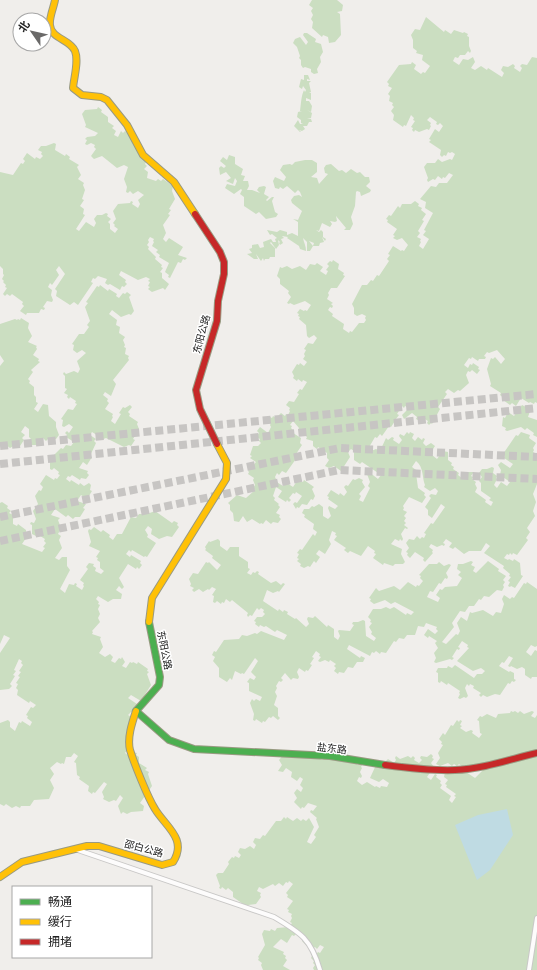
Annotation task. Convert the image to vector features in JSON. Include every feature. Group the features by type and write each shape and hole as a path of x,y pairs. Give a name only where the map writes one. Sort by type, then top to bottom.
{"main road":[{"name":"东阳公路","path":"55,0 50,25 54,33 60,39 70,43 75,51 76,61 74,88 76,92 82,95 101,97 107,100 127,125 143,155 174,182 220,252 224,262 216,321 196,390 200,410 227,463 226,479 152,598 148,618 160,677 159,685 136,711"},
{"name":"盐东路","path":"136,711 154,729 171,742 182,747 194,749 330,756 379,765 456,770 488,765 537,753"},
{"name":"邵白公路","path":"0,877 22,862 74,849 99,846 162,865 173,862 177,856 177,840 171,828 155,810 130,749 131,727 136,711"}],"street":[{"path":"74,849 274,917 292,927 304,938 315,952 320,970"},
{"path":"529,970 537,918"}],"green space":[{"path":"312,0 337,0 343,5 342,11 337,12 340,14 341,35 335,42 329,43 328,37 323,35 322,37 312,28 313,22 311,19 313,15 311,11 313,8 309,5"},
{"path":"426,17 444,32 445,30 451,34 454,30 468,34 467,36 469,37 469,46 471,51 470,53 468,51 465,55 460,55 458,58 455,57 453,61 459,65 463,59 468,60 473,57 475,62 471,68 475,70 481,66 487,70 488,68 502,77 504,73 501,70 503,66 508,67 513,64 515,66 514,68 520,72 522,68 520,66 522,64 527,65 532,57 537,58 537,403 529,403 521,398 516,406 512,403 510,405 503,400 504,398 500,395 501,393 490,386 491,384 487,369 491,358 493,359 495,357 501,364 505,359 497,350 489,353 487,352 484,356 486,357 485,359 479,359 478,361 472,357 471,359 469,358 464,365 468,368 470,364 472,365 473,363 479,367 478,369 480,370 477,374 472,370 470,372 468,371 466,375 469,383 460,391 458,390 454,393 448,389 445,392 447,394 438,407 440,409 432,424 431,423 429,425 427,423 428,421 423,418 418,420 416,419 417,417 412,413 404,419 402,415 409,408 405,406 404,408 402,406 397,414 399,415 396,419 398,421 397,423 395,421 391,427 389,426 382,436 380,434 377,438 375,437 368,449 371,451 376,449 380,451 386,438 388,440 392,437 394,438 393,440 399,444 402,440 399,436 400,434 404,436 407,432 409,434 410,432 414,434 412,438 415,441 418,437 422,440 423,438 425,439 423,443 426,446 431,443 435,446 431,452 437,459 443,451 448,452 448,460 452,463 451,465 454,467 453,469 459,473 458,475 463,479 466,475 464,474 465,472 474,472 471,476 476,482 475,484 477,488 475,492 486,500 485,502 491,506 493,502 489,500 491,498 481,491 481,483 479,481 482,477 479,473 482,469 492,467 494,468 493,473 497,476 494,485 497,488 501,482 507,486 510,482 500,475 501,470 498,465 501,462 510,468 513,464 504,458 505,456 503,454 516,435 518,436 521,432 530,435 529,438 536,443 533,448 533,452 537,454 537,484 533,494 536,502 533,511 535,516 527,528 530,532 526,538 528,540 517,555 513,553 512,555 510,553 504,558 513,561 514,559 520,563 521,575 523,576 515,588 508,586 510,582 508,581 511,577 509,576 510,574 503,568 504,566 484,553 490,546 486,543 481,551 469,551 464,554 455,547 453,549 449,547 452,543 446,539 443,543 445,544 444,546 442,545 437,547 431,544 429,547 433,550 433,553 425,562 423,560 424,558 415,552 410,558 407,555 408,553 406,552 409,548 406,543 409,539 414,540 417,536 420,539 422,537 424,538 426,534 424,533 431,523 433,524 445,507 441,504 432,518 428,515 428,510 425,507 431,498 429,496 431,494 436,495 438,491 435,488 430,491 424,487 425,485 422,469 416,461 412,467 416,470 415,472 418,488 425,493 424,495 426,497 422,503 409,497 403,506 403,510 407,512 404,516 406,518 404,521 406,523 404,525 408,528 405,528 401,534 403,539 402,541 400,539 399,541 395,539 391,544 402,549 401,554 405,562 403,564 395,564 393,566 384,563 383,565 373,558 376,554 374,553 375,551 368,546 361,556 350,551 348,553 344,550 346,548 334,540 337,536 335,535 336,533 332,531 329,540 331,544 325,554 319,550 316,554 320,557 316,563 314,561 310,567 308,566 304,568 300,566 301,564 297,561 299,559 297,558 299,554 297,553 300,549 302,550 313,534 315,536 317,532 313,529 314,524 304,517 305,515 302,513 304,509 309,509 312,506 314,507 319,504 323,507 323,516 328,519 331,516 328,508 329,506 335,509 338,506 328,499 329,497 327,496 331,490 344,496 347,492 344,487 346,485 348,486 353,479 355,480 359,478 363,480 362,482 365,487 359,494 361,496 359,500 363,502 370,488 368,486 370,482 367,474 369,472 378,479 381,475 362,462 360,464 354,460 354,451 351,449 348,452 350,457 341,471 334,466 329,468 325,466 329,460 327,458 327,453 318,447 317,449 313,446 313,441 306,439 307,437 298,430 299,428 293,421 290,425 292,426 291,428 294,431 293,433 301,438 300,443 302,445 296,454 298,456 286,473 282,471 279,475 277,473 275,481 283,486 287,483 293,487 297,481 303,482 304,480 314,487 312,489 315,496 313,500 311,499 307,505 302,504 296,509 293,504 295,502 297,503 302,496 296,492 295,494 293,493 289,498 291,500 289,502 287,500 286,502 278,497 282,491 276,487 273,496 275,498 274,500 279,504 278,505 280,507 276,513 280,515 279,517 281,519 278,523 273,522 271,524 266,520 263,524 260,524 252,519 247,522 243,516 239,522 234,521 233,513 230,510 230,505 228,503 237,495 246,498 255,490 253,488 255,485 253,480 254,478 248,474 248,471 256,462 250,458 252,456 250,455 253,446 258,446 261,443 259,441 260,439 256,437 259,433 257,431 260,427 268,433 271,423 267,421 270,417 272,418 273,416 279,420 281,417 279,415 281,413 285,416 286,414 288,415 290,408 286,405 289,401 294,402 299,394 297,393 300,389 302,390 307,382 303,380 302,382 298,379 297,381 293,378 294,376 292,372 297,364 299,365 300,363 304,366 307,362 303,359 306,350 304,349 308,343 313,344 317,338 314,335 309,338 307,336 306,325 299,319 299,314 297,313 300,309 307,311 311,305 305,301 294,305 287,303 291,297 288,293 289,291 280,284 280,279 277,276 280,267 282,268 287,266 292,269 300,266 306,270 310,264 315,265 317,263 323,267 320,271 326,275 328,271 326,270 329,266 327,264 330,261 332,262 333,260 339,264 338,269 344,273 343,275 345,276 337,288 331,288 328,293 329,295 327,299 333,303 331,304 333,306 328,310 333,314 332,316 344,324 343,329 349,333 350,331 352,332 359,323 364,323 366,320 366,316 362,314 357,316 354,314 352,304 362,285 367,285 371,280 373,281 377,275 379,276 389,261 387,259 390,255 388,254 393,246 401,251 404,251 408,245 402,238 397,240 393,238 395,236 393,235 397,229 387,222 388,220 386,219 389,215 391,216 398,206 400,208 402,204 411,204 415,201 419,204 418,206 422,208 421,210 426,214 418,231 420,233 417,237 421,239 419,246 423,249 429,239 423,235 433,213 425,208 426,202 420,199 431,186 436,187 439,183 447,183 453,175 449,173 442,179 438,176 435,180 433,179 428,182 424,167 427,163 435,163 438,159 442,162 450,159 452,160 455,154 448,152 446,156 444,155 442,157 440,155 441,150 429,142 431,140 429,139 435,129 439,132 443,126 440,123 438,125 436,124 437,122 430,117 427,120 431,123 429,130 427,129 419,132 415,130 414,132 412,130 413,128 411,127 415,121 411,115 406,126 404,125 403,127 393,120 394,115 391,111 394,107 392,105 393,103 389,101 390,96 388,94 392,88 388,86 389,84 387,82 399,65 411,64 412,62 416,65 414,69 421,74 423,72 425,73 430,66 422,60 423,55 416,53 417,51 413,48 413,40 411,35 415,29 420,30"},
{"path":"304,33 307,33 316,39 315,42 321,44 323,52 320,57 321,62 317,69 318,73 314,74 311,72 311,69 305,67 303,68 297,47 293,43 295,39 300,37 306,45 308,42 303,35"},
{"path":"304,75 308,75 310,80 307,79 307,81 311,81 309,83 311,92 309,92 311,93 311,100 306,98 306,101 309,101 312,106 311,112 307,110 312,113 311,118 307,118 311,119 312,122 309,122 307,126 303,126 305,129 302,131 299,130 300,132 294,126 298,120 300,124 303,124 297,117 298,112 302,111 300,111 302,98 304,90 305,92 306,90 303,86 302,89 299,87 301,79 304,80"},
{"path":"98,107 102,110 101,112 108,117 108,122 114,126 112,128 116,131 114,135 118,137 121,131 123,133 125,131 136,139 146,162 145,164 147,166 144,169 148,172 147,178 156,181 158,179 161,181 163,179 173,186 172,191 175,199 169,209 171,210 168,214 170,215 163,225 166,233 163,239 166,242 169,238 183,247 178,255 187,258 185,260 183,259 181,263 178,262 170,278 168,277 169,275 165,272 169,263 159,257 160,255 156,252 158,250 152,246 154,239 150,237 147,245 149,247 148,249 156,257 155,259 162,265 161,267 163,268 160,272 162,273 162,278 169,284 165,290 163,288 152,292 148,289 150,287 148,286 150,282 148,281 150,279 146,277 138,280 121,271 119,275 126,280 125,282 127,284 124,287 122,286 120,290 110,284 108,285 105,283 107,279 98,276 95,279 93,278 91,282 93,283 78,305 74,302 70,305 56,296 57,291 55,289 65,274 59,266 56,270 59,275 52,285 50,283 48,287 52,290 52,302 47,301 43,307 45,308 44,310 41,309 39,313 27,313 26,315 20,311 24,306 22,304 23,302 12,294 10,296 7,294 5,296 3,294 7,288 5,287 6,285 2,279 4,275 3,269 0,266 0,172 13,175 21,163 23,164 25,161 23,159 27,153 35,159 36,157 40,159 43,156 41,154 42,152 38,150 41,146 54,143 56,144 55,150 65,156 66,154 70,157 69,159 79,165 77,167 81,175 78,179 84,183 83,185 85,190 82,199 84,200 80,206 84,209 83,214 85,215 76,229 79,231 86,222 94,227 96,223 94,219 97,215 106,213 111,219 108,222 110,224 110,229 115,233 118,229 113,223 116,219 113,211 118,204 130,203 131,201 133,202 132,204 138,208 140,204 138,200 144,195 138,191 133,194 130,191 128,193 126,192 127,187 124,179 128,167 124,165 117,168 102,156 94,159 91,156 96,149 94,147 95,145 91,143 87,145 85,144 87,140 85,139 87,137 95,136 98,133 85,127 86,125 82,114 85,110 97,109"},
{"path":"229,155 235,157 235,164 243,169 241,175 245,176 243,181 248,181 249,186 247,190 260,193 257,190 259,187 264,186 266,187 264,194 269,197 266,200 267,201 274,197 272,201 275,212 278,214 276,217 266,219 259,212 256,214 244,206 244,197 240,194 241,189 234,194 225,188 227,184 235,186 237,181 235,178 233,184 226,181 231,178 226,172 220,175 219,168 221,166 224,168 226,166 220,161 223,157 227,160"},
{"path":"312,160 317,163 317,172 311,177 317,178 319,184 328,174 325,173 324,168 326,165 331,164 339,171 342,170 346,173 351,169 357,173 360,172 365,177 369,177 370,182 366,186 371,190 370,192 361,196 360,192 356,192 355,206 351,217 353,224 350,230 344,230 346,228 336,216 337,221 330,221 332,224 330,227 322,223 319,231 316,230 319,232 321,230 323,232 323,237 326,239 325,241 322,237 324,242 320,243 319,246 313,246 310,251 307,251 307,242 303,238 306,251 300,249 299,246 287,238 288,237 282,236 284,238 281,239 283,243 280,245 278,240 279,245 276,249 271,242 270,243 275,248 275,257 270,257 264,261 263,258 261,261 256,254 258,259 254,259 247,254 252,253 249,249 252,248 252,245 258,244 260,248 264,247 263,242 271,239 273,242 276,242 275,239 277,238 272,234 270,235 267,230 277,232 280,230 287,232 287,235 292,233 298,236 298,222 293,219 298,220 302,211 292,203 291,200 294,196 299,195 302,197 300,192 298,190 295,193 287,186 283,189 280,187 279,189 275,188 273,181 275,177 284,181 286,177 280,170 283,165 292,165 295,162"},
{"path":"100,285 108,291 109,289 117,294 116,296 119,298 123,293 125,294 127,292 131,295 129,297 134,311 131,315 129,314 121,317 112,310 109,314 117,320 116,325 120,327 119,333 125,337 123,340 125,345 124,347 126,348 125,354 129,356 129,360 113,380 116,384 111,396 105,392 103,395 108,399 107,401 109,403 105,409 113,414 111,421 115,424 123,407 125,408 130,405 132,407 128,412 130,414 129,416 138,422 137,424 139,429 131,446 129,445 124,447 106,438 101,440 99,439 100,437 92,432 90,435 96,439 94,441 96,443 90,456 92,457 87,465 83,462 79,468 88,471 87,473 89,475 86,479 81,478 80,480 72,475 70,477 68,476 66,479 79,485 80,483 84,486 89,483 91,485 90,490 92,491 87,499 81,495 77,501 86,504 80,517 75,517 73,519 68,515 66,517 55,509 51,515 60,518 58,520 61,528 58,534 61,536 59,540 62,548 55,558 59,560 62,557 67,557 67,566 70,570 60,589 65,593 69,584 74,585 75,583 77,584 76,586 82,590 84,583 80,580 88,569 86,567 89,563 94,564 93,566 96,568 95,571 101,574 104,571 100,568 100,562 96,557 100,551 89,546 91,542 88,531 89,529 91,530 94,527 101,532 103,530 110,535 109,537 113,540 117,534 122,534 131,517 136,518 139,514 147,514 155,511 172,523 174,521 178,523 177,525 179,527 172,537 167,536 159,539 151,534 152,529 148,526 145,530 148,535 147,537 156,543 147,557 144,557 132,550 131,552 129,550 126,554 130,557 131,555 141,561 140,563 142,565 139,569 137,567 136,569 128,564 119,578 124,587 122,589 119,586 116,590 122,594 121,599 113,599 108,602 98,596 96,599 100,605 98,609 100,614 98,618 100,622 92,631 92,634 101,637 100,639 103,647 99,653 105,657 110,654 113,657 111,661 115,663 122,657 125,662 122,666 126,668 130,662 137,664 138,662 148,669 147,671 149,672 147,674 151,685 141,701 131,695 128,698 140,706 135,714 131,712 128,715 134,719 130,746 125,753 129,756 132,752 137,753 136,755 139,757 139,763 147,768 145,770 149,772 148,774 152,786 140,803 144,806 143,811 131,812 127,814 123,812 121,814 118,806 123,798 120,795 116,801 114,800 109,802 103,799 104,797 102,792 107,784 104,782 95,793 93,792 92,794 88,791 89,786 79,779 80,777 77,775 76,763 74,762 78,756 74,753 71,757 66,757 64,764 57,762 50,768 54,774 50,780 54,788 49,799 34,800 30,806 21,806 20,808 16,806 12,808 6,804 4,806 0,804 0,723 8,720 10,722 10,727 15,731 19,722 21,723 22,721 30,726 32,722 26,715 31,707 33,708 36,705 30,701 29,703 17,695 18,690 16,688 18,684 16,683 20,677 18,676 21,672 19,671 23,665 21,663 22,661 19,659 14,670 16,671 13,675 15,676 10,684 12,686 9,689 0,690 0,653 10,638 4,635 0,644 0,503 2,502 8,506 7,508 11,511 9,513 13,515 13,524 17,526 18,524 26,530 26,535 29,537 28,539 26,538 22,544 42,552 45,548 43,547 46,543 44,541 45,539 37,534 36,536 32,534 32,525 30,524 31,522 34,523 36,519 33,511 38,504 35,496 39,490 41,491 43,487 40,484 46,475 54,480 60,475 54,468 52,470 50,469 50,460 48,459 61,448 63,449 66,445 71,446 74,442 66,437 67,435 65,433 67,431 69,433 73,427 69,424 64,427 62,426 63,420 61,419 68,409 73,410 77,404 75,403 76,401 70,397 69,399 67,397 68,395 64,393 67,389 65,388 65,376 63,374 64,372 66,374 74,371 78,373 80,369 77,361 86,353 82,350 77,353 73,350 74,345 72,344 79,334 84,334 89,327 87,325 90,321 85,307 88,303 86,302 97,286 99,287"},
{"path":"21,318 29,323 28,328 32,336 28,342 37,346 37,349 33,355 39,359 38,361 40,362 31,370 33,372 28,379 30,381 29,383 34,387 34,395 36,397 36,402 38,403 34,409 38,412 43,404 48,405 49,416 56,422 59,435 56,439 48,439 46,441 43,438 40,445 32,445 31,447 27,444 31,439 29,437 29,429 25,426 21,432 25,435 22,438 24,440 20,446 15,445 10,448 5,444 3,446 0,443 0,366 4,361 0,355 0,324 15,319 20,320"},
{"path":"522,405 531,408 528,417 537,420 537,437 527,428 525,430 521,427 507,431 505,430 506,428 502,426 503,417 505,418 508,412 514,416"},
{"path":"218,539 220,541 220,546 227,551 230,547 239,547 239,556 248,562 248,568 250,569 247,573 251,575 253,572 255,573 257,571 259,572 258,574 271,583 276,581 281,585 283,583 285,584 279,592 273,593 267,590 263,601 278,611 279,609 283,612 284,610 288,612 287,614 295,619 296,618 306,627 309,624 307,619 308,617 313,618 315,616 327,627 328,625 334,629 334,637 338,640 340,636 339,630 350,631 354,625 352,624 353,622 363,620 365,621 366,636 374,641 376,638 371,634 372,632 369,627 372,623 368,617 373,609 381,609 386,607 390,609 394,607 406,615 407,613 411,615 414,612 395,602 391,604 385,600 374,604 369,598 376,588 379,591 394,586 400,590 408,582 416,587 423,581 419,575 429,564 437,564 439,562 444,566 449,564 451,565 446,573 448,577 447,579 445,578 441,584 439,583 433,592 430,591 427,597 438,602 440,598 436,595 440,589 442,590 445,587 457,586 462,578 458,575 461,572 457,569 458,564 471,561 473,562 471,565 475,567 473,571 476,573 488,561 499,569 498,571 506,576 503,580 505,582 502,591 497,590 489,597 484,596 481,600 479,599 474,606 469,606 465,612 460,611 452,623 454,627 442,642 446,644 456,634 458,635 460,631 457,623 461,617 467,621 470,612 472,613 483,610 493,616 496,612 501,613 504,604 502,599 504,595 510,599 512,597 514,598 524,583 526,584 527,582 537,589 537,646 535,647 531,645 526,652 531,656 535,650 537,651 537,677 532,677 531,679 525,675 525,669 522,667 517,669 508,666 513,658 509,656 504,663 502,662 499,666 509,672 514,673 514,679 516,680 514,682 512,681 510,684 508,683 500,695 495,694 487,697 483,695 481,697 479,695 481,693 473,688 474,686 470,684 469,686 467,684 465,688 468,696 460,699 458,698 460,691 448,683 447,685 441,681 440,683 438,682 438,673 436,672 438,668 447,668 448,666 452,668 455,665 474,678 477,674 482,674 485,671 481,668 473,671 457,661 469,648 467,647 468,645 462,641 458,647 460,648 459,650 457,649 452,657 454,658 452,660 450,659 436,663 434,662 436,658 434,653 438,648 435,643 437,641 424,635 428,629 435,634 438,631 436,629 437,627 426,623 424,627 418,626 415,635 407,635 404,639 399,638 396,642 394,641 386,653 381,652 380,654 376,651 374,653 372,652 370,656 349,645 347,649 360,658 361,656 365,658 363,662 357,662 353,668 348,667 344,673 339,672 338,674 334,671 336,668 334,666 336,664 330,660 329,662 325,660 320,662 318,661 321,657 316,651 310,664 312,665 308,671 306,670 305,672 299,668 297,672 299,677 298,679 293,678 291,680 285,673 281,678 283,680 281,682 279,681 276,686 277,688 275,692 277,696 274,705 278,708 278,716 280,718 278,720 273,716 271,718 269,717 262,723 256,719 255,721 253,720 254,714 250,703 252,699 254,701 256,699 260,701 262,697 249,691 249,683 247,682 250,678 254,680 256,677 251,672 258,661 255,658 244,674 235,671 232,680 230,678 227,682 219,677 219,668 213,661 215,657 212,655 214,651 216,652 224,640 239,639 242,635 247,636 255,633 257,634 261,631 284,640 287,635 277,630 275,632 266,626 264,627 260,625 259,627 255,624 256,622 254,621 257,617 262,617 265,614 263,612 264,610 261,608 259,610 257,608 252,616 250,615 248,617 248,613 232,600 230,602 226,599 224,603 222,602 221,604 217,601 215,603 213,602 214,596 212,595 216,589 212,587 203,592 199,589 194,592 192,590 194,588 190,586 191,584 189,579 193,573 198,574 206,562 209,562 217,570 221,565 205,550 205,547 209,541"},
{"path":"511,711 518,713 520,711 524,714 532,711 534,712 531,716 535,718 537,715 537,970 314,970 314,961 311,958 313,954 315,956 318,952 320,953 324,947 320,945 317,949 315,947 311,950 302,941 303,939 296,934 294,936 292,935 287,943 281,939 273,947 284,952 283,954 286,956 285,958 287,960 283,966 290,970 263,970 261,965 262,963 258,960 258,957 265,945 262,934 264,930 270,931 271,929 275,931 277,928 289,927 292,923 290,922 292,914 288,912 289,910 287,909 293,901 287,897 288,895 286,893 293,884 289,881 283,886 279,883 275,886 273,884 263,889 259,887 257,891 261,893 261,897 256,904 246,906 233,897 233,892 228,888 226,890 222,887 221,889 219,888 220,886 216,875 218,873 223,873 232,857 234,858 235,856 239,858 241,855 238,852 240,848 245,849 250,846 254,849 256,845 253,842 255,838 260,839 263,835 265,836 276,821 281,821 284,817 286,819 287,817 293,821 297,818 301,821 303,819 306,821 309,818 314,827 307,842 311,844 316,837 314,835 319,827 317,818 310,812 317,806 308,803 301,809 294,802 297,798 294,793 297,789 301,792 303,788 300,785 303,779 300,777 297,781 291,777 292,772 286,768 283,772 278,771 282,765 279,760 285,753 312,754 322,760 336,753 342,757 343,755 358,765 360,763 362,765 360,772 362,776 361,778 359,777 357,781 362,785 367,782 380,788 381,786 387,787 389,783 383,779 379,782 370,778 376,765 379,768 388,759 394,763 396,756 400,759 408,756 411,758 413,756 415,758 414,760 419,763 422,760 420,758 421,756 427,757 431,754 433,756 432,758 434,759 431,763 434,767 427,777 431,780 435,774 437,775 436,777 441,781 440,783 442,785 440,788 451,796 449,800 452,803 456,797 454,796 456,794 446,787 447,785 445,784 448,780 444,777 445,772 463,770 475,778 485,768 478,766 474,772 464,765 463,767 459,764 457,766 454,764 452,766 448,763 440,766 436,764 440,758 438,753 443,745 439,739 443,733 445,735 451,725 453,726 457,720 459,722 460,720 462,721 460,725 462,726 460,728 466,732 471,730 473,731 472,733 479,738 482,734 480,733 479,721 477,720 480,716 482,717 487,714 496,718 498,714 510,713"}],"water":[{"path":"507,809 513,835 490,870 477,880 455,825 478,815"}],"tunnel":[{"path":"0,446 537,394"},
{"path":"0,464 537,408"},
{"path":"0,517 340,448 537,457"},
{"path":"0,541 339,470 537,479"}],"traffic: fast":[{"path":"149,622 160,677 159,685 136,711 169,740 194,749 330,756 385,765"}],"traffic: slow":[{"path":"55,0 50,19 51,30 73,47 75,51 76,64 73,88 82,95 101,97 107,100 127,125 143,155 174,182 195,214"},
{"path":"149,622 152,598 226,479 227,463 217,444"},
{"path":"0,877 22,862 87,846 99,846 162,865 173,862 177,854 177,840 152,804 130,750 130,736 136,711"}],"traffic: jam":[{"path":"195,214 220,252 224,262 224,274 218,301 217,321 196,390 200,409 217,444"},
{"path":"385,765 429,770 465,769 486,766 537,753"}]}
